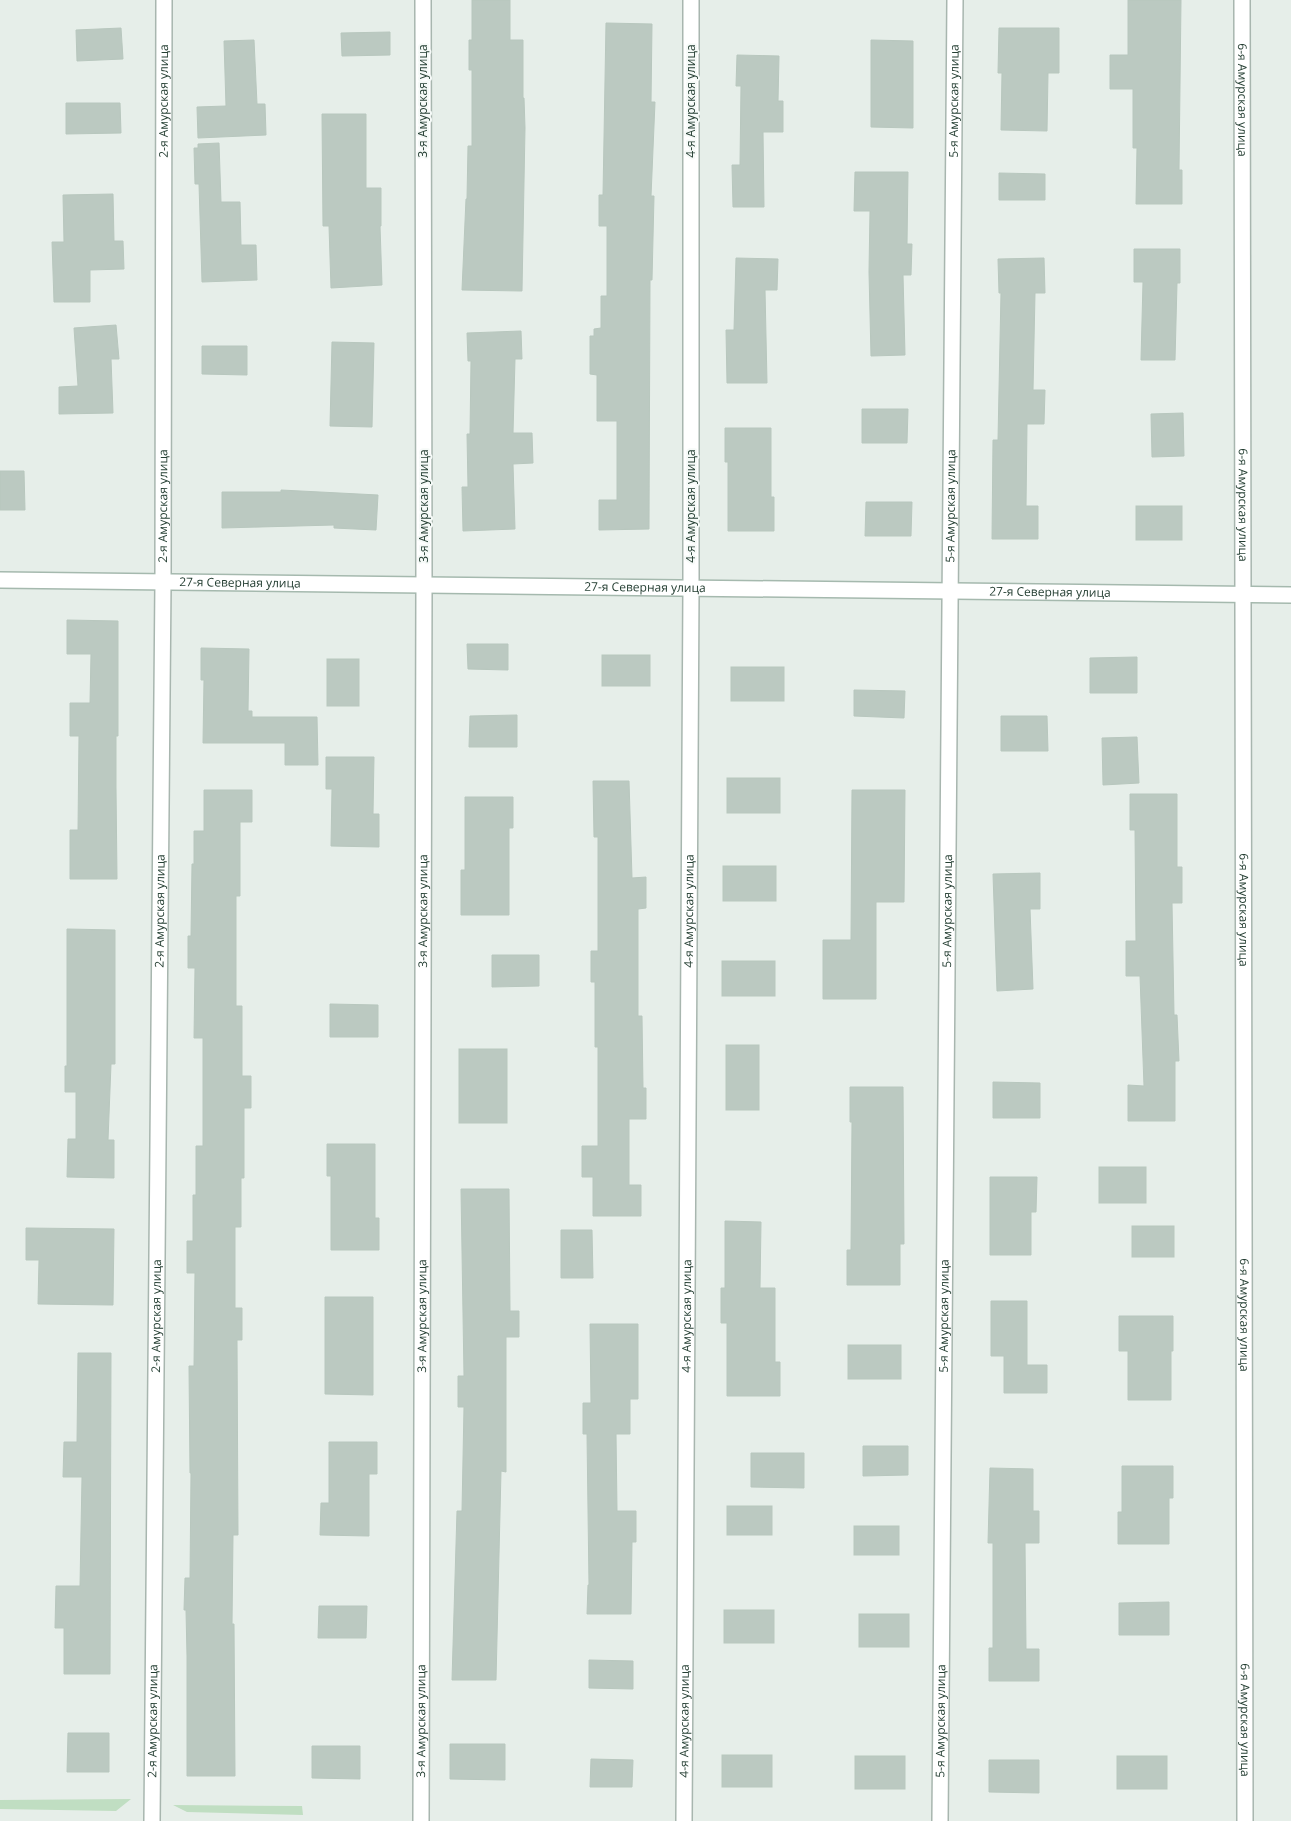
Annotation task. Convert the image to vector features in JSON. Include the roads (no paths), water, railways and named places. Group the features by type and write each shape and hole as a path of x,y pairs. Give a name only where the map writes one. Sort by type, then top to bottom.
{"street":[{"name":"2-я Амурская улица","path":"152,1821 163,582 164,0"},
{"name":"3-я Амурская улица","path":"421,1821 424,585 423,0"},
{"name":"4-я Амурская улица","path":"684,1821 691,588 691,0"},
{"name":"5-я Амурская улица","path":"940,1821 955,0"},
{"name":"6-я Амурская улица","path":"1242,0 1245,1821"},
{"name":"27-я Северная улица","path":"0,580 1291,595"}]}
